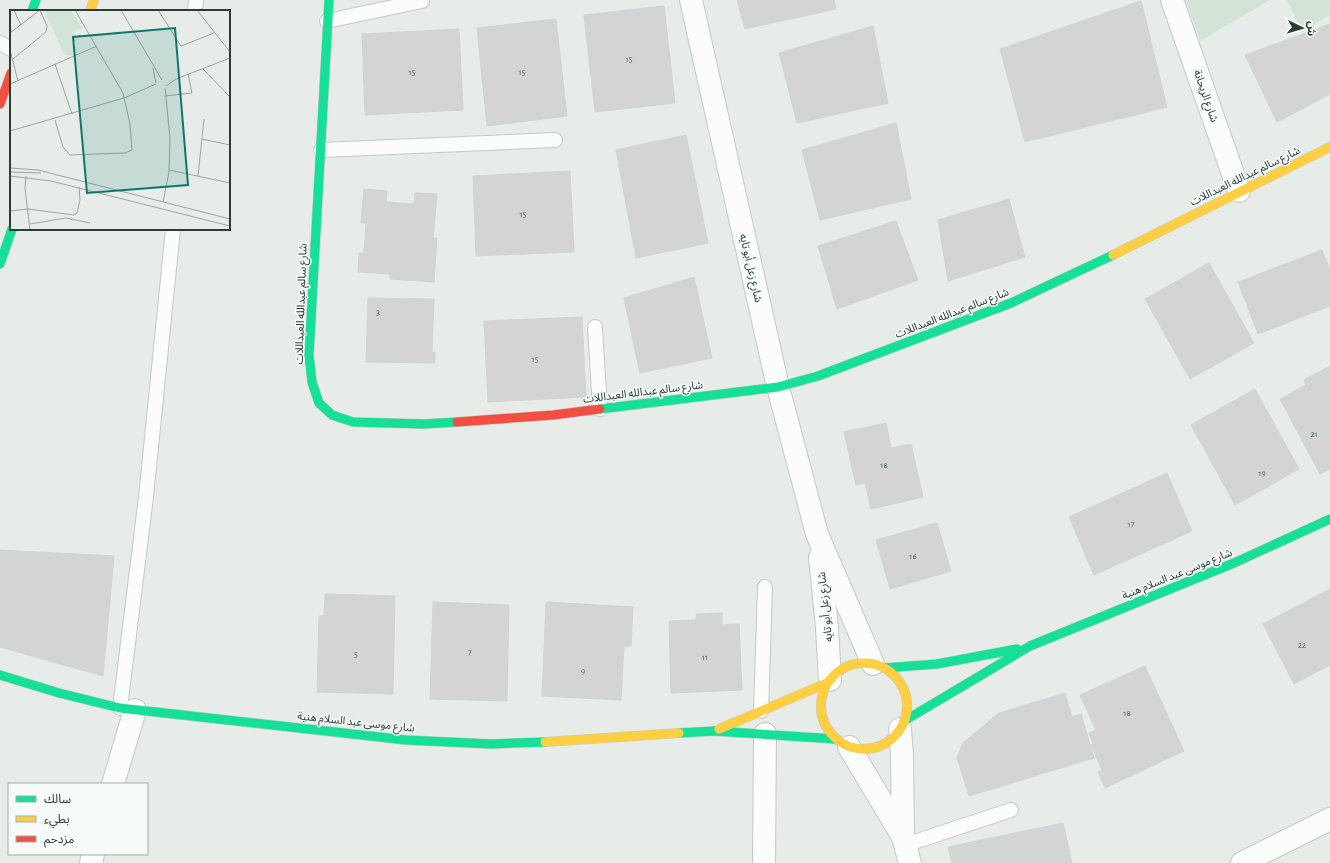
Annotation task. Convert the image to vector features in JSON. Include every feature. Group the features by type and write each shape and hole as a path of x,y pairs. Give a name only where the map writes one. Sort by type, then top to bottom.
{"street":[{"path":"32,10 36,0"},
{"path":"90,10 94,0"},
{"name":"شارع سالم عبدالله العبداللات","path":"329,0 309,355 312,382 319,403 332,415 352,422 424,424 553,415 778,387 818,376 1010,303 1136,244 1239,191 1330,147"},
{"name":"شارع زعل أبو تايه","path":"691,0 778,387 817,534 828,628 829,681"},
{"name":"شارع الريحانة","path":"1172,0 1239,191"},
{"path":"0,104 10,76"},
{"path":"0,264 12,230"},
{"name":"شارع موسى عبد السلام هنية","path":"902,725 1030,646 1234,563 1330,519"},
{"name":"شارع زعل أبو تايه","path":"817,534 878,666"},
{"name":"شارع موسى عبد السلام هنية","path":"878,666 937,664 1030,646"},
{"path":"851,665 878,666 896,678 904,691 907,706 902,725 902,756 906,849 842,743 826,727 821,712 821,697 829,681 839,670 851,665"},
{"name":"شارع موسى عبد السلام هنية","path":"0,675 58,693 127,709 406,740 491,744 559,742 714,731 765,734 842,743"},
{"name":"شارع موسى عبد السلام هنية","path":"714,731 829,681"},
{"path":"113,783 127,709"},
{"path":"842,743 863,750 878,747 891,740 902,725"},
{"path":"764,863 765,734"},
{"path":"1242,863 1330,819"}],"lane":[{"path":"195,10 196,0"},
{"path":"328,21 422,2"},
{"path":"0,43 10,48"},
{"path":"321,150 556,140"},
{"path":"127,709 146,497 173,230"},
{"path":"595,327 600,409"},
{"path":"761,711 765,587"},
{"path":"906,849 1011,810"}],"green space":[{"path":"1186,0 1270,0 1200,41"},
{"path":"1287,0 1330,0 1330,15 1302,31"}],"building":[{"path":"737,0 834,0 836,9 745,29"},
{"path":"1141,1 1167,107 1025,142 1000,49"},
{"path":"664,6 675,103 595,112 584,15"},
{"path":"556,19 567,116 487,126 477,28"},
{"path":"1330,24 1330,94 1277,122 1245,55"},
{"path":"873,26 888,103 797,123 779,53"},
{"path":"459,29 463,110 365,115 362,34"},
{"path":"896,123 911,199 820,220 802,150"},
{"path":"686,135 708,243 636,258 616,150"},
{"path":"570,171 574,252 476,256 473,176"},
{"path":"364,189 387,191 386,202 414,204 415,193 437,194 433,238 437,238 434,282 390,279 390,274 358,272 359,253 364,253 366,223 361,223"},
{"path":"1009,199 1025,257 948,281 938,220"},
{"path":"896,221 918,280 837,309 818,246"},
{"path":"1322,250 1330,270 1330,306 1258,334 1238,282"},
{"path":"1209,263 1254,343 1190,379 1145,299"},
{"path":"694,277 712,358 640,373 624,298"},
{"path":"368,298 434,299 432,353 435,352 435,363 366,362"},
{"path":"582,317 586,397 488,402 484,321"},
{"path":"1330,366 1330,469 1320,474 1280,399 1306,385 1304,380"},
{"path":"1255,389 1299,469 1235,505 1191,425"},
{"path":"886,423 891,448 911,444 923,497 871,509 865,483 856,485 844,432"},
{"path":"1167,473 1192,531 1094,575 1069,517"},
{"path":"937,523 951,571 890,589 876,540"},
{"path":"0,550 114,556 103,676 0,647"},
{"path":"1330,589 1330,665 1294,684 1263,624"},
{"path":"325,594 395,596 393,694 317,692 319,616 324,616"},
{"path":"433,602 509,605 507,701 430,699"},
{"path":"546,602 633,607 631,646 624,646 621,700 542,696"},
{"path":"722,613 722,625 739,624 742,690 671,693 669,621 696,620 696,614"},
{"path":"1145,666 1184,751 1105,788 1098,772 1102,770 1091,745 1093,744 1089,733 1096,730 1080,695"},
{"path":"1065,693 1072,717 1081,714 1094,758 969,796 957,758 963,743 999,713"},
{"path":"1063,823 1072,863 952,863 948,847"}],"traffic: fast":[{"path":"32,10 36,0"},
{"path":"329,0 309,355 312,382 319,403 332,415 353,422 424,424 457,422"},
{"path":"0,264 12,230"},
{"path":"600,409 778,387 818,376 1011,303 1113,255"},
{"path":"904,721 1030,646 1234,563 1330,519"},
{"path":"884,668 937,664 1017,649"},
{"path":"0,675 59,693 120,708 406,740 491,744 545,742"},
{"path":"679,733 714,731 835,739"}],"traffic: slow":[{"path":"90,10 94,0"},
{"path":"1113,255 1330,147"},
{"path":"864,663 880,666 888,670 900,682 904,690 907,706 904,722 900,730 888,742 880,746 864,749 848,746 840,742 828,730 824,722 821,706 824,690 828,682 840,670 848,666 864,663"},
{"path":"719,729 827,683"},
{"path":"545,742 679,733"}],"traffic: jam":[{"path":"0,104 10,76"},
{"path":"457,422 553,415 600,409"}]}
